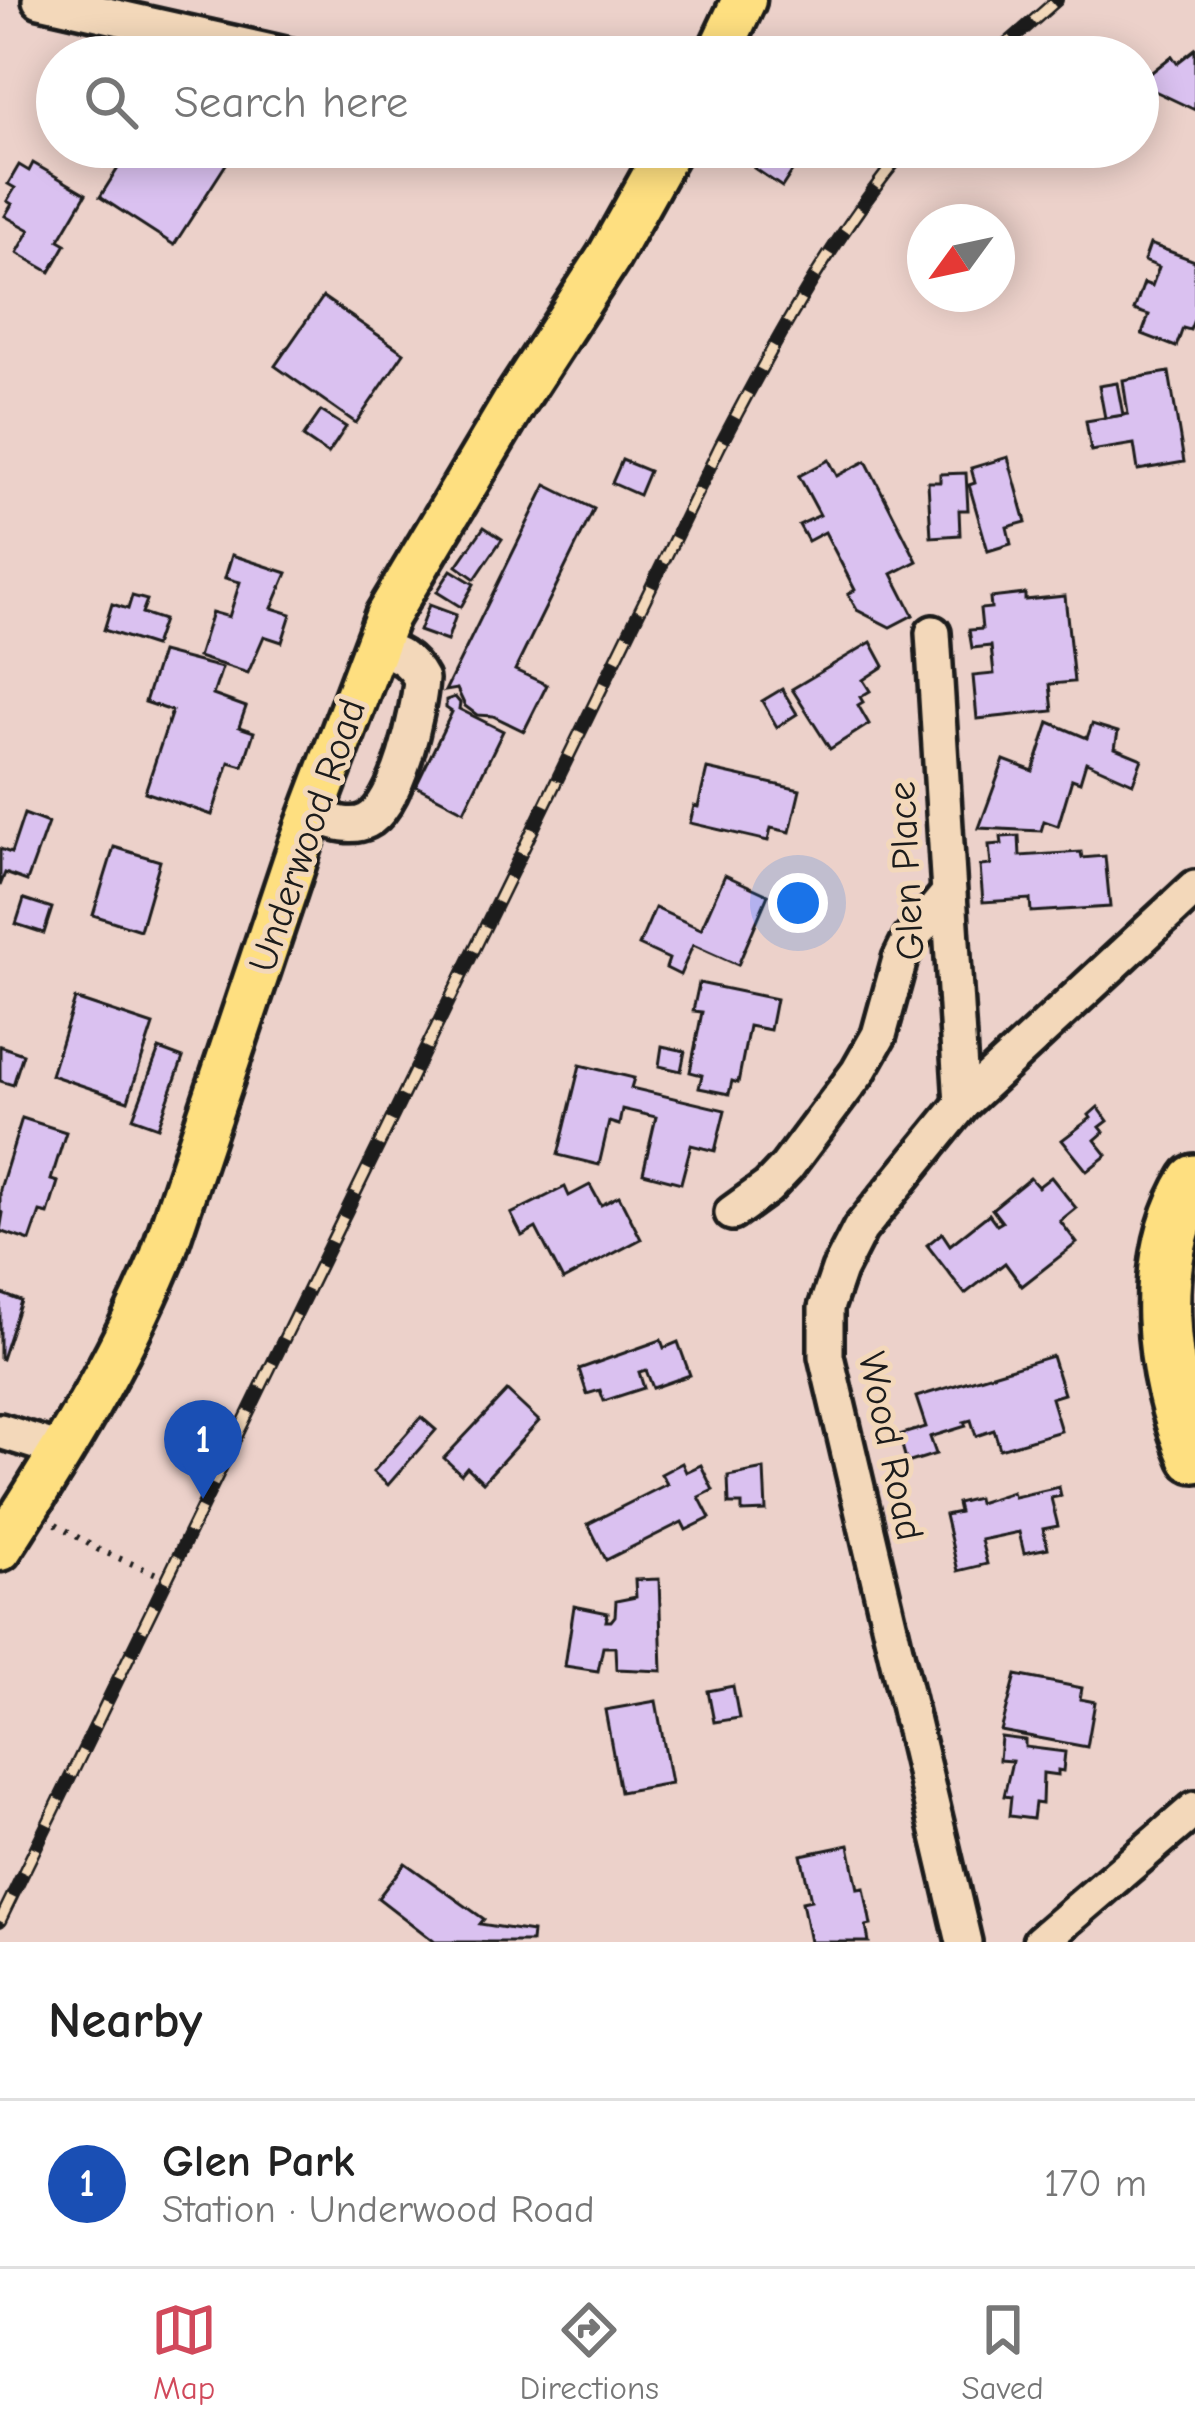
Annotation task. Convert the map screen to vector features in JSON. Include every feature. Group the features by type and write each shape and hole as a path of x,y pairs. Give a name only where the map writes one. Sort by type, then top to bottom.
{"highway":[{"path":"1195,1181 1170,1248 1165,1312 1169,1368 1195,1456"}],"main road":[{"path":"727,36 744,0"},
{"name":"Underwood Road","path":"0,1550 64,1451 137,1317 161,1260 311,814 375,646 423,550 608,258 658,168"}],"street":[{"path":"40,0 200,36"},
{"name":"Glen Place","path":"933,633 962,1104"},
{"path":"311,814 348,825 364,823 378,814 398,779 421,679 413,664 398,653 375,646"},
{"name":"Wood Road","path":"964,1942 826,1356 826,1308 860,1229 962,1104 1195,888"},
{"path":"732,1214 786,1168 858,1072 879,1035 909,941 948,894"},
{"path":"0,1431 64,1451"},
{"path":"1040,1942 1195,1809"}],"path":[{"path":"27,1507 97,1549 159,1575"}],"building":[{"path":"1195,49 1195,110 1159,93 1159,66 1172,56 1177,63"},
{"path":"33,163 86,194 59,240 66,244 50,272 17,253 30,230 5,216 15,188 8,184 19,165 29,171"},
{"path":"118,168 224,168 174,245 100,197"},
{"path":"754,168 794,168 782,187"},
{"path":"1150,244 1195,261 1195,317 1190,330 1183,328 1176,347 1142,334 1149,315 1134,310 1144,283 1152,286 1159,267 1144,261"},
{"path":"323,297 404,353 356,423 275,366"},
{"path":"1169,372 1184,462 1138,470 1134,444 1091,451 1086,421 1128,414 1123,380"},
{"path":"1117,383 1123,415 1105,418 1099,386"},
{"path":"321,411 346,427 328,454 303,437"},
{"path":"1008,457 1026,522 1007,527 1011,544 988,551 969,485 975,483 971,468"},
{"path":"622,460 649,471 639,495 612,483"},
{"path":"829,460 837,476 866,461 917,561 892,574 913,615 890,627 857,610 848,594 855,590 825,532 808,541 799,525 820,515 799,476"},
{"path":"966,473 968,510 959,510 960,535 931,537 928,482 940,482 940,474"},
{"path":"546,485 594,509 515,670 547,685 524,731 493,716 477,715 465,706 457,689 445,691"},
{"path":"484,527 502,539 475,579 457,566"},
{"path":"232,555 287,573 272,608 291,614 282,642 264,636 248,673 198,657 212,612 229,617 240,582 225,578"},
{"path":"451,570 474,584 461,607 437,592"},
{"path":"1025,594 1025,600 1065,596 1074,682 1050,684 1053,711 977,719 973,676 994,674 991,646 972,648 969,630 982,629 980,609 991,608 990,598"},
{"path":"132,596 147,600 142,613 163,620 154,646 104,630 112,604 128,609"},
{"path":"429,605 456,615 447,641 419,631"},
{"path":"871,642 884,666 863,680 870,691 860,697 863,702 858,705 869,724 830,749 792,689"},
{"path":"161,652 222,668 213,695 246,707 239,727 254,732 243,766 229,762 212,815 145,792 172,711 145,702"},
{"path":"782,689 797,714 777,727 762,701"},
{"path":"455,697 459,709 503,731 464,811 416,786 452,712 446,700"},
{"path":"1049,722 1087,738 1092,724 1118,732 1115,748 1142,759 1133,783 1086,762 1080,782 1072,779 1058,826 1044,821 1041,831 979,828 1004,760 1033,771"},
{"path":"707,769 800,790 790,832 771,828 768,841 690,823"},
{"path":"24,814 48,823 27,881 5,873 0,886 0,849 11,853"},
{"path":"1019,836 1020,856 1081,852 1082,858 1105,856 1110,907 1031,912 1030,899 983,902 980,866 991,865 989,845 1002,844 1001,837"},
{"path":"114,847 160,861 140,930 93,915"},
{"path":"725,875 768,895 738,965 693,945 680,975 666,968 669,959 639,945 655,908 701,929"},
{"path":"24,899 52,908 44,933 16,924"},
{"path":"699,983 776,999 770,1030 749,1026 738,1083 732,1081 729,1094 699,1088 702,1075 690,1072 702,1012 693,1011"},
{"path":"75,999 153,1025 128,1101 51,1075"},
{"path":"0,1046 23,1054 13,1085 0,1081"},
{"path":"662,1046 685,1051 681,1071 659,1066"},
{"path":"159,1049 183,1058 158,1127 133,1118"},
{"path":"580,1065 634,1078 631,1088 725,1110 715,1151 691,1145 681,1183 643,1173 656,1117 622,1109 619,1125 609,1122 599,1165 558,1155"},
{"path":"1098,1107 1108,1121 1095,1140 1107,1155 1087,1171 1062,1140"},
{"path":"22,1118 66,1132 51,1180 58,1182 48,1214 40,1212 30,1241 0,1231 0,1189"},
{"path":"1051,1177 1076,1208 1060,1221 1077,1243 1022,1286 1005,1263 965,1294 927,1245 942,1233 950,1245 989,1214 997,1225 1002,1222 992,1209 1030,1178 1038,1187"},
{"path":"590,1185 601,1205 619,1196 641,1239 563,1280 536,1228 522,1236 511,1214 565,1187 569,1196"},
{"path":"0,1293 21,1301 2,1359 0,1358"},
{"path":"661,1340 664,1348 678,1342 690,1375 653,1388 646,1370 639,1372 644,1388 604,1401 600,1390 587,1394 579,1369"},
{"path":"1052,1356 1064,1394 1051,1398 1061,1431 1000,1449 994,1430 976,1436 971,1420 964,1422 966,1426 930,1437 936,1454 907,1463 899,1435 926,1427 916,1397"},
{"path":"507,1391 539,1421 483,1482 467,1467 461,1474 444,1458"},
{"path":"421,1417 436,1430 388,1485 373,1472"},
{"path":"682,1463 686,1472 701,1465 713,1490 699,1497 710,1518 686,1530 682,1522 606,1560 588,1524 667,1484 661,1474"},
{"path":"764,1469 766,1511 742,1512 742,1504 729,1504 728,1476"},
{"path":"1059,1487 1061,1496 1051,1498 1058,1526 1043,1529 1048,1548 1024,1553 1019,1532 981,1540 987,1564 958,1571 945,1515 959,1512 957,1503"},
{"path":"659,1579 662,1671 616,1669 615,1647 603,1647 598,1671 565,1666 574,1606 608,1613 606,1621 611,1621 616,1601 636,1597 635,1580"},
{"path":"1016,1675 1082,1688 1080,1699 1095,1702 1087,1747 1001,1731"},
{"path":"733,1686 739,1718 714,1722 708,1691"},
{"path":"656,1701 671,1783 620,1792 605,1710"},
{"path":"1001,1737 1025,1740 1025,1747 1065,1752 1063,1771 1043,1773 1042,1804 1035,1803 1033,1819 1009,1816 1011,1797 1004,1796 1012,1761 999,1760"},
{"path":"849,1845 858,1889 864,1888 869,1942 810,1942 802,1902 811,1900 801,1855"},
{"path":"405,1863 484,1919 480,1924 532,1932 531,1942 435,1942 378,1898"}],"railway":[{"path":"1016,36 1057,0"},
{"path":"0,1921 720,446 829,254 890,168"}],"place":[{"name":"Glen Park","path":"203,1499"}]}
